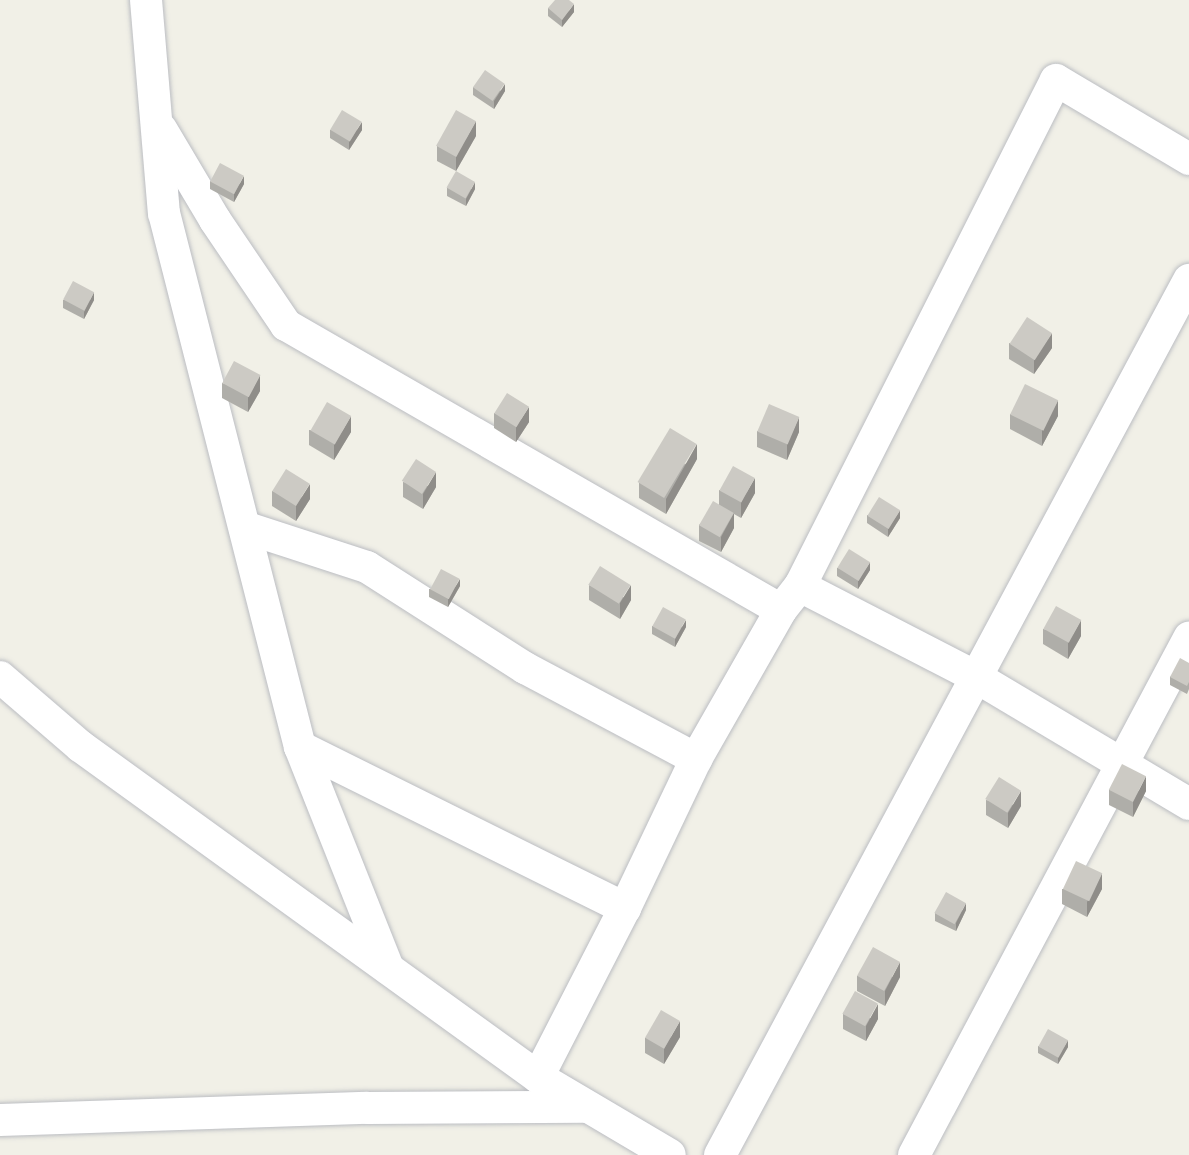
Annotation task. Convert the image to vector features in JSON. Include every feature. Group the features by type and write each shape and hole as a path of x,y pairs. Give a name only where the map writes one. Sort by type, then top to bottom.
{"street":[{"path":"146,0 164,213 247,528 300,747 388,968"},
{"path":"538,1077 625,908 696,759 790,598 1056,80 1189,159"},
{"path":"156,120 215,220 286,325 790,598 976,677 1189,804"},
{"path":"720,1155 1189,280"},
{"path":"247,528 367,567 525,668 696,759"},
{"path":"914,1155 1189,638"},
{"path":"0,677 80,746 538,1077 670,1155"},
{"path":"300,747 625,908"},
{"path":"0,1120 367,1108 588,1107"}],"building":[{"path":"555,0 569,0 574,4 562,20 548,8"},
{"path":"485,70 505,84 493,101 473,87"},
{"path":"342,110 362,122 350,142 330,130"},
{"path":"456,110 476,121 456,157 436,146"},
{"path":"220,163 244,176 234,194 210,182"},
{"path":"456,171 475,182 466,198 446,187"},
{"path":"73,281 94,292 84,311 63,300"},
{"path":"1027,317 1052,333 1035,360 1010,344"},
{"path":"234,361 260,375 249,397 222,383"},
{"path":"1025,384 1058,400 1043,431 1010,415"},
{"path":"507,393 529,407 516,427 494,413"},
{"path":"327,402 351,416 335,445 310,431"},
{"path":"769,404 799,417 788,445 757,432"},
{"path":"670,428 697,444 664,498 638,482"},
{"path":"416,459 436,472 422,494 402,481"},
{"path":"733,466 755,478 741,503 719,490"},
{"path":"286,469 310,484 296,506 272,491"},
{"path":"879,497 900,510 889,529 867,516"},
{"path":"713,501 734,513 720,537 699,525"},
{"path":"849,549 870,562 859,581 837,568"},
{"path":"600,566 631,585 619,604 588,585"},
{"path":"441,569 460,579 449,599 430,589"},
{"path":"1056,606 1081,620 1069,643 1043,629"},
{"path":"663,607 686,620 675,639 652,626"},
{"path":"1180,658 1189,663 1187,686 1170,677"},
{"path":"1122,764 1146,776 1133,802 1109,790"},
{"path":"999,777 1021,791 1007,813 985,799"},
{"path":"1076,861 1102,873 1089,901 1063,889"},
{"path":"946,892 966,903 954,924 934,913"},
{"path":"873,947 900,962 884,991 857,976"},
{"path":"855,991 878,1004 865,1026 842,1014"},
{"path":"661,1010 680,1021 664,1049 645,1038"},
{"path":"1048,1029 1068,1040 1058,1058 1038,1046"}]}
